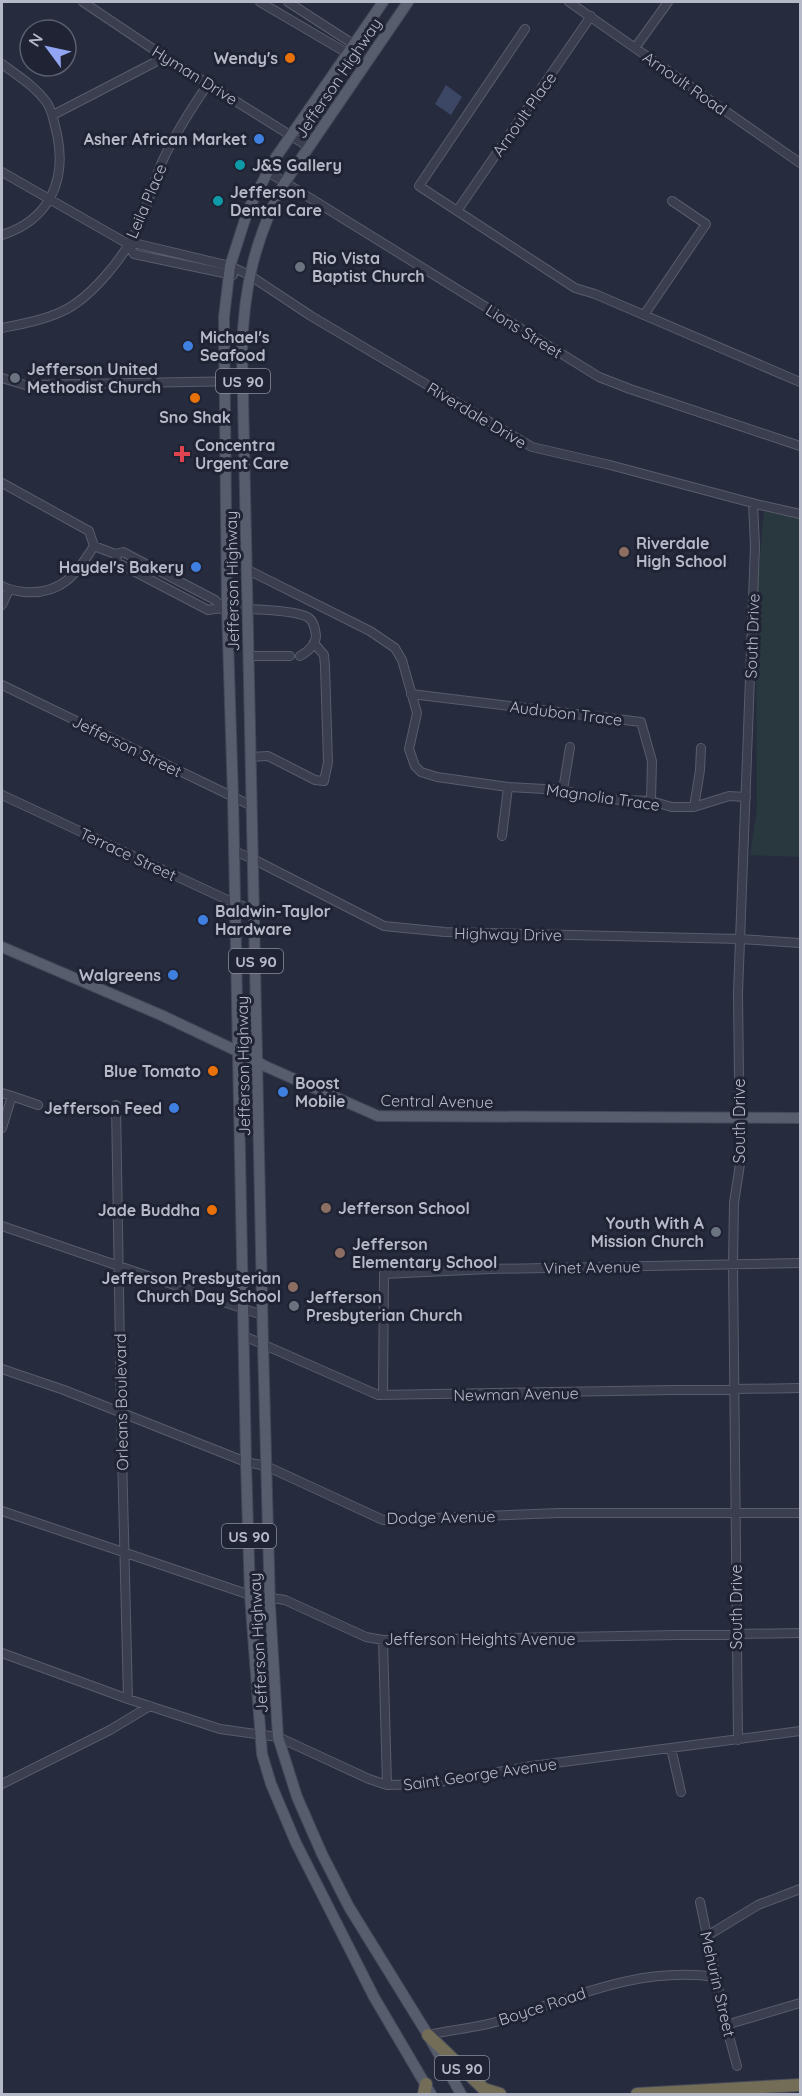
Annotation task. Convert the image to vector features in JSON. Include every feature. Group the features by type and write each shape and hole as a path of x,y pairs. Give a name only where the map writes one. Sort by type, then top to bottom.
{"highway":[{"name":"US 90","path":"428,2035 484,2089 500,2094"},
{"path":"637,2094 801,2085"}],"main road":[{"name":"Jefferson Highway","path":"383,2 268,172 248,210 230,271 224,317 225,608 233,797 250,1595 262,1754 279,1804 296,1843 374,1997 427,2091"},
{"name":"Jefferson Highway","path":"408,2 285,182 269,211 249,275 243,312 246,569 262,1315 270,1599 278,1737 297,1797 349,1907 428,2035 461,2094"},
{"name":"Central Avenue","path":"2,947 161,1015 378,1116 801,1118"},
{"path":"333,1916 349,1907"}],"street":[{"name":"Hyman Drive","path":"82,2 309,147"},
{"path":"260,2 369,59"},
{"path":"288,2 350,49"},
{"name":"Arnoult Road","path":"569,2 801,164"},
{"path":"635,48 668,2"},
{"name":"Arnoult Place","path":"457,212 591,16"},
{"path":"525,29 419,186 575,288 595,294 801,382"},
{"path":"53,115 165,57"},
{"path":"2,64 36,91 47,103 53,115 59,144 58,179 50,199 32,220 2,235"},
{"name":"Leila Place","path":"2,328 35,321 64,310 99,283 115,264 138,228 163,161 185,118 208,84"},
{"path":"2,172 128,244 138,244 249,275"},
{"name":"Lions Street","path":"268,172 599,377 801,446"},
{"path":"644,315 706,224 672,201"},
{"name":"Riverdale Drive","path":"249,275 311,316 532,447 801,514"},
{"path":"2,378 25,386 243,381"},
{"path":"2,483 89,531 94,546"},
{"name":"South Drive","path":"738,1740 733,1264 734,1203 740,1164 738,993 755,546 753,502"},
{"path":"94,546 115,554 123,552 225,608"},
{"path":"2,604 5,588 40,593 54,589 68,581 79,570 94,546"},
{"path":"115,554 118,563 208,610 225,608 295,613 309,618 315,626 316,638 313,647 300,656"},
{"path":"246,569 370,632 395,648 402,660 417,713 409,749 415,766 422,772 437,777 508,787 502,836"},
{"path":"251,756 268,756 315,780 324,781 328,762 327,693 324,655 314,643"},
{"path":"249,656 290,656"},
{"name":"Jefferson Street","path":"2,685 252,806"},
{"name":"Audubon Trace","path":"411,694 641,722 652,761 651,801"},
{"path":"563,790 570,747"},
{"path":"694,807 701,748"},
{"name":"Magnolia Trace","path":"508,787 563,790 599,799 651,801 672,807 694,807 729,796 746,797"},
{"name":"Terrace Street","path":"2,795 234,903 254,910"},
{"name":"Highway Drive","path":"234,851 384,926 445,932 740,939 801,943"},
{"path":"2,1092 38,1105"},
{"path":"2,1128 12,1096"},
{"name":"Orleans Boulevard","path":"116,1105 128,1699"},
{"path":"2,1226 262,1315"},
{"name":"Vinet Avenue","path":"383,1395 384,1274 489,1269 801,1263"},
{"name":"Newman Avenue","path":"244,1336 349,1383 383,1395 801,1388"},
{"name":"Dodge Avenue","path":"2,1369 121,1412 246,1462 266,1466 383,1520 558,1513 801,1513"},
{"name":"Jefferson Heights Avenue","path":"2,1511 250,1595 285,1600 366,1637 383,1641 801,1634"},
{"path":"383,1641 387,1785"},
{"name":"Saint George Avenue","path":"2,1653 220,1730 278,1737 387,1785 428,1784 532,1766 801,1731"},
{"path":"2,1784 110,1730 150,1706"},
{"path":"670,1748 681,1792"},
{"path":"706,1936 758,1905 801,1889"},
{"name":"Mehurin Street","path":"700,1902 737,2066"},
{"name":"Boyce Road","path":"428,2035 493,2023 595,1989 641,1977 689,1974 716,1977"},
{"path":"726,2025 801,2004"}],"shaded area":[{"path":"764,511 800,518 800,857 750,855 757,809 756,602"}],"water":[{"path":"446,85 462,97 451,115 435,104"}],"place":[{"name":"Wendy's","path":"290,58"},
{"name":"Asher African Market","path":"259,139"},
{"name":"J&S Gallery","path":"240,165"},
{"name":"Jefferson Dental Care","path":"218,201"},
{"name":"Rio Vista Baptist Church","path":"300,267"},
{"name":"Michael's Seafood","path":"188,346"},
{"name":"Jefferson United Methodist Church","path":"15,378"},
{"name":"Sno Shak","path":"195,398"},
{"name":"Concentra Urgent Care","path":"182,454"},
{"name":"Riverdale High School","path":"624,552"},
{"name":"Haydel's Bakery","path":"196,567"},
{"name":"Baldwin-Taylor Hardware","path":"203,920"},
{"name":"Walgreens","path":"173,975"},
{"name":"Blue Tomato","path":"213,1071"},
{"name":"Boost Mobile","path":"283,1092"},
{"name":"Jefferson Feed","path":"174,1108"},
{"name":"Jefferson School","path":"326,1208"},
{"name":"Jade Buddha","path":"212,1210"},
{"name":"Youth With A Mission Church","path":"716,1232"},
{"name":"Jefferson Elementary School","path":"340,1253"},
{"name":"Jefferson Presbyterian Church Day School","path":"293,1287"},
{"name":"Jefferson Presbyterian Church","path":"294,1306"}]}
